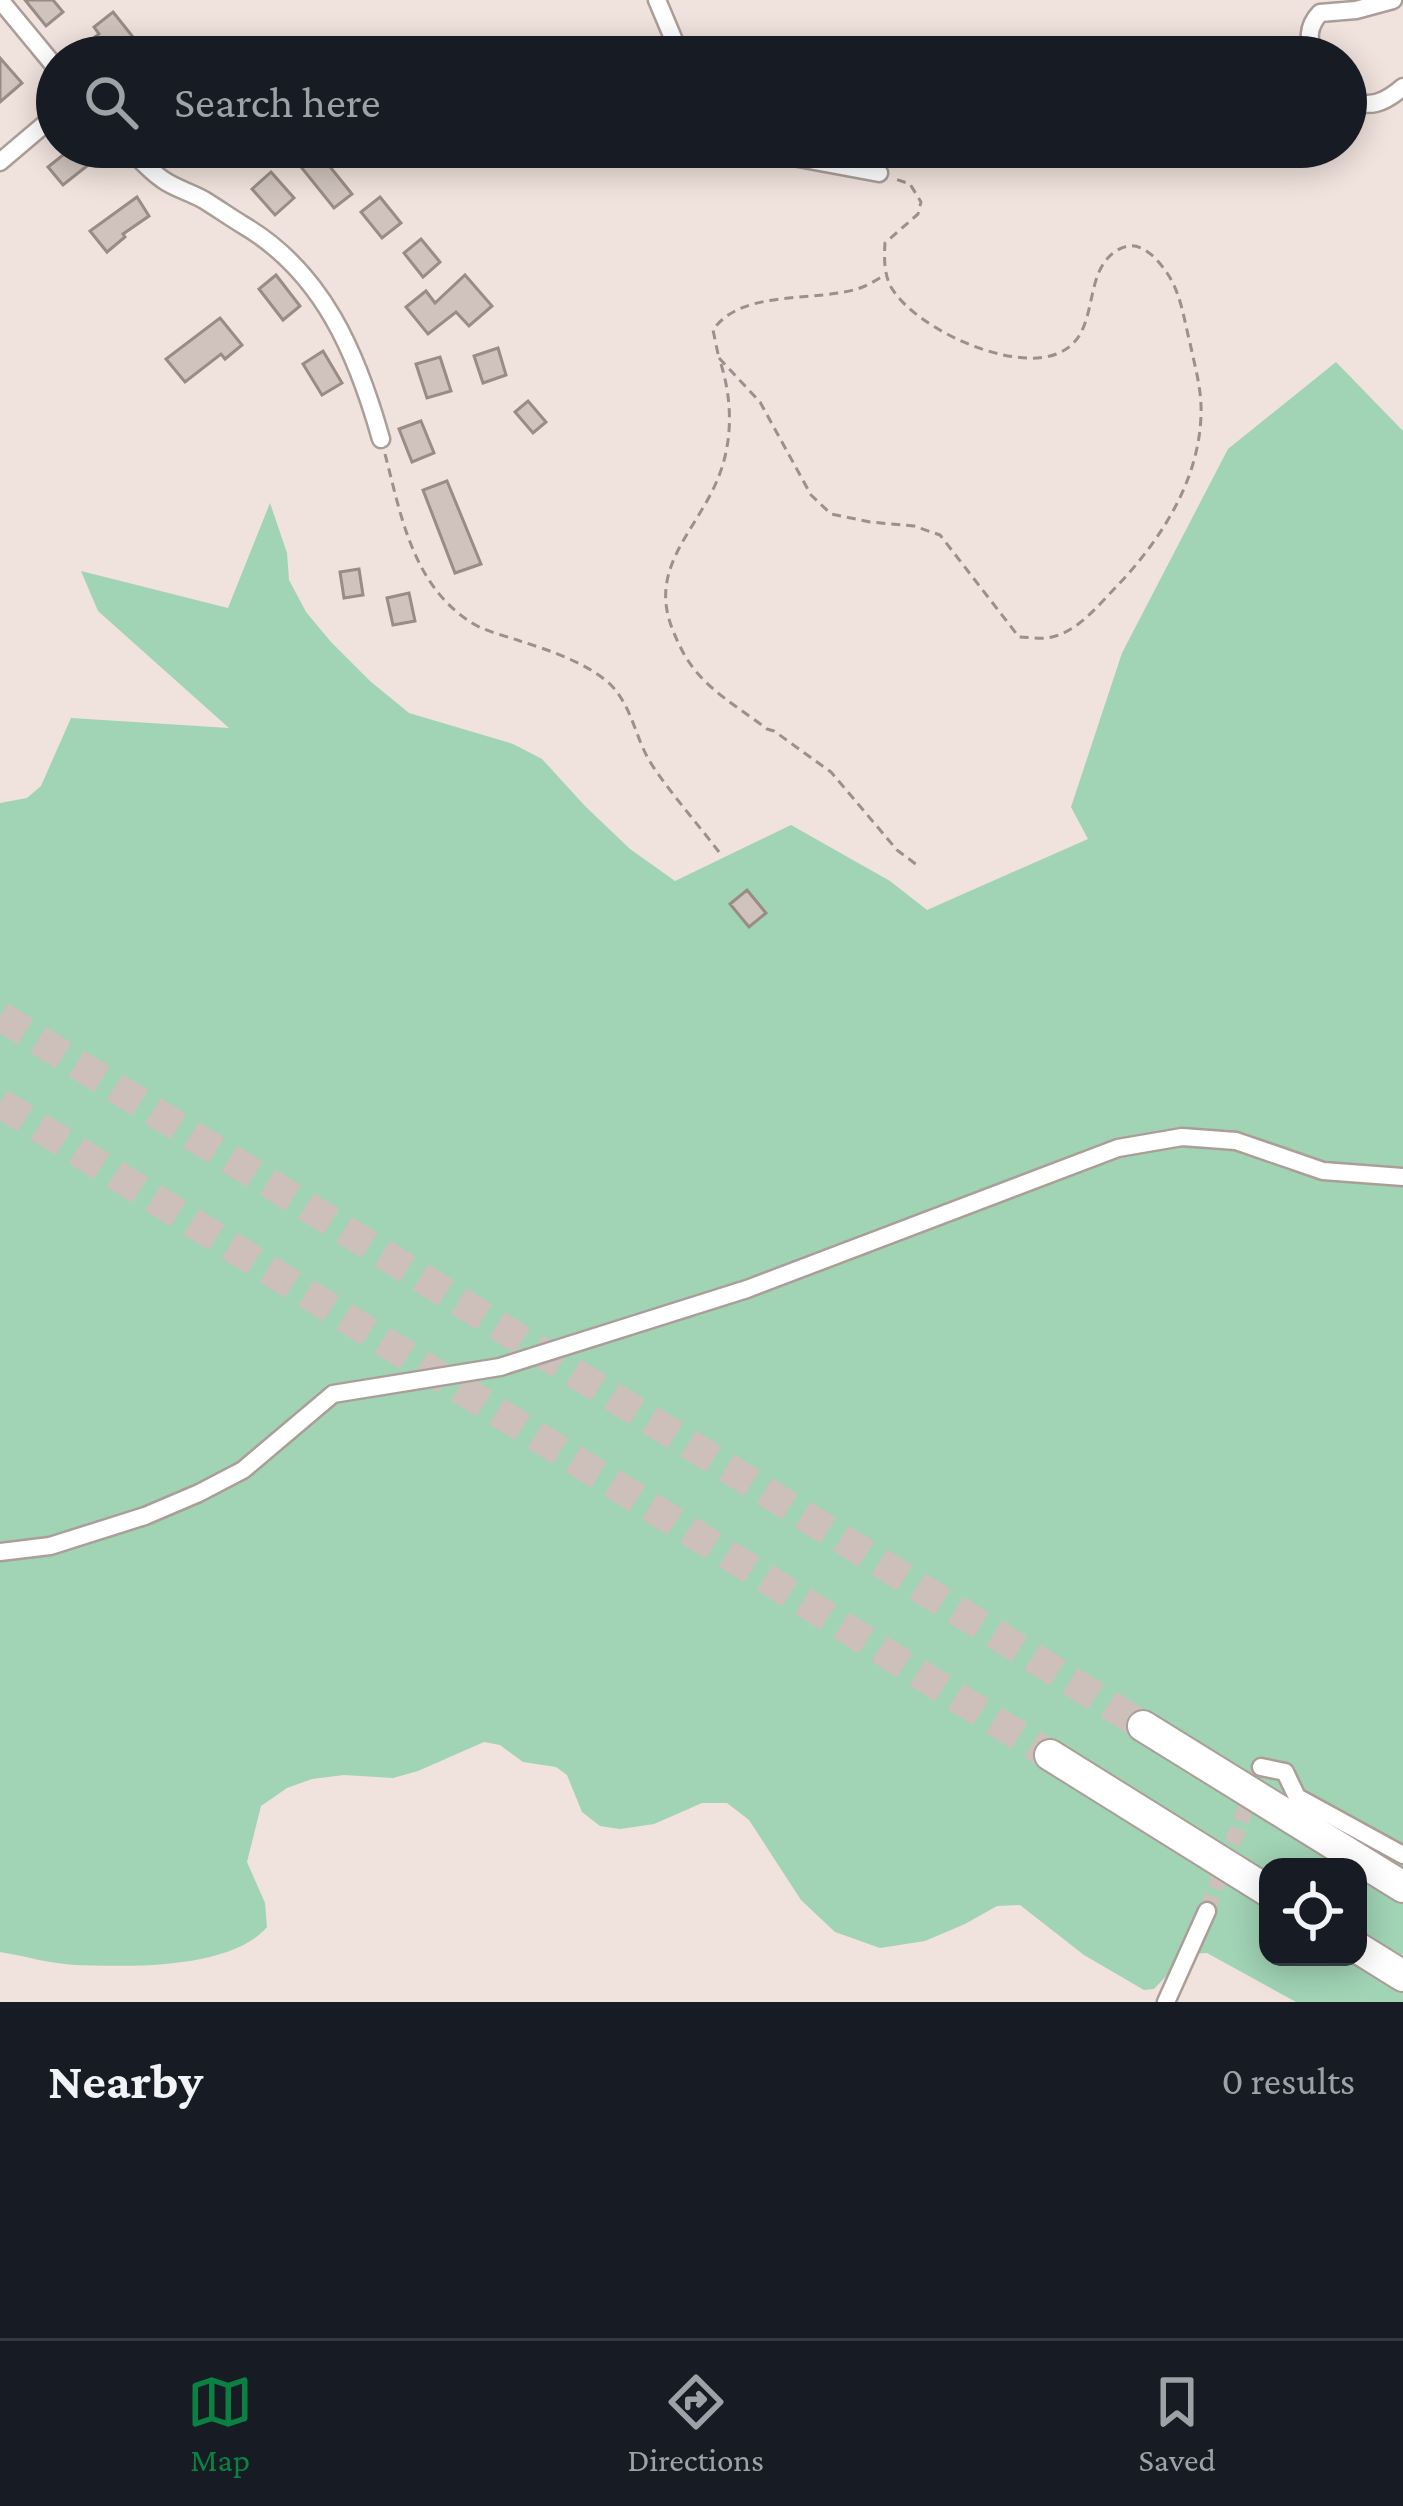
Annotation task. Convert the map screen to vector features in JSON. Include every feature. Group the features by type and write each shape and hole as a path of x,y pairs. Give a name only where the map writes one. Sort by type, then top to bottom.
{"highway":[{"path":"1143,1726 1403,1887"},
{"path":"1050,1756 1259,1886"},
{"path":"1367,1953 1396,1971"}],"street":[{"path":"0,0 36,44"},
{"path":"657,0 672,36"},
{"path":"1310,36 1319,13 1393,0"},
{"path":"1367,106 1385,102 1403,87"},
{"path":"0,162 36,131"},
{"path":"150,168 165,182 248,228 284,255 319,292 366,385 381,439"},
{"path":"852,168 879,173"},
{"path":"0,1552 50,1546 145,1516 199,1492 243,1470 333,1394 500,1367 747,1289 1118,1148 1182,1138 1235,1142 1323,1172 1403,1177"},
{"path":"1261,1767 1285,1772 1297,1796 1403,1856"},
{"path":"1166,2002 1207,1910"}],"path":[{"path":"719,358 760,402 811,495 831,514 914,526 940,535 1019,637 1063,633 1088,616 1136,566 1188,483 1201,417 1199,386 1173,282 1154,254 1132,246 1117,250 1093,287 1085,325 1061,352 1036,357 962,342 927,325 892,291 885,243 918,214 921,202 910,184 879,173"},
{"path":"886,274 862,288 748,304 721,318 713,330 728,387 729,438 716,482 670,564 663,606 682,652 702,679 832,772 896,850 917,865"},
{"path":"381,439 418,566 433,588 468,621 599,674 629,710 650,762 719,852"}],"green space":[{"path":"1336,362 1403,431 1403,2002 1296,2002 1207,1953 1187,1954 1154,1989 1144,1990 1084,1955 1020,1905 997,1906 925,1941 880,1948 835,1932 801,1900 749,1820 727,1803 702,1803 654,1824 620,1829 600,1826 582,1812 567,1775 556,1767 523,1762 500,1745 484,1742 393,1778 344,1775 312,1779 287,1788 261,1806 247,1862 265,1903 267,1927 229,1951 178,1963 123,1966 67,1964 0,1952 0,803 27,798 41,786 71,718 229,728 98,611 81,571 228,608 270,503 287,553 289,580 306,612 370,681 409,713 513,744 542,759 630,849 675,881 791,825 890,881 927,910 1088,839 1071,807 1122,653 1228,449"}],"building":[{"path":"25,0 53,0 63,12 46,26"},
{"path":"113,12 132,36 96,36 94,27"},
{"path":"0,58 22,83 0,102"},
{"path":"49,168 84,168 63,185"},
{"path":"302,168 331,168 352,194 334,208"},
{"path":"271,172 294,198 275,215 252,189"},
{"path":"137,197 149,216 107,252 90,231"},
{"path":"380,197 401,223 382,238 361,212"},
{"path":"421,239 440,262 423,277 404,253"},
{"path":"276,275 300,306 283,320 259,289"},
{"path":"465,275 492,306 469,326 456,312 428,334 406,307 426,291 435,303"},
{"path":"220,318 242,345 225,359 221,354 185,382 166,359"},
{"path":"498,348 506,375 483,383 474,356"},
{"path":"323,351 342,383 322,395 303,364"},
{"path":"440,357 451,391 427,398 416,364"},
{"path":"528,401 546,422 533,433 515,412"},
{"path":"421,421 434,453 412,462 399,429"},
{"path":"447,481 481,564 455,573 423,490"},
{"path":"359,569 363,595 344,598 340,572"},
{"path":"409,593 415,621 393,625 387,598"},
{"path":"747,890 766,913 749,927 730,904"}],"tunnel":[{"path":"0,1016 1143,1726"},
{"path":"0,1103 1050,1755"},
{"path":"1207,1911 1261,1767"}]}
